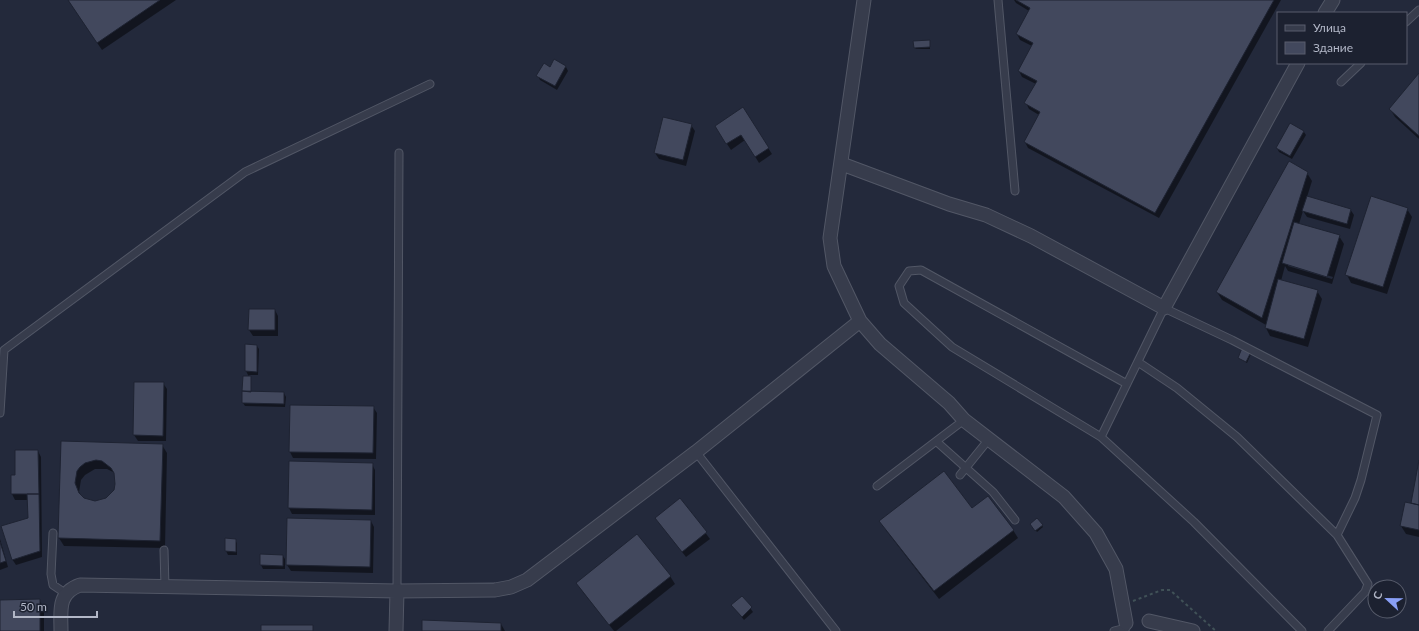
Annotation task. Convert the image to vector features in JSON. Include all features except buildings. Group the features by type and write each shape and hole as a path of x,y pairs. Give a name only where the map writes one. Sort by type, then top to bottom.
{"street":[{"path":"864,0 842,164 830,238 834,266 860,321 880,344 949,403 964,420 1064,497 1096,533 1116,569 1126,627"},
{"path":"1327,12 1333,0"},
{"path":"842,164 949,204 986,215 1031,236 1164,308 1297,64"},
{"path":"61,631 61,609 65,593 71,588 80,585 397,591 495,590 511,587 527,580 696,452 860,321"},
{"path":"396,631 397,591"},
{"path":"1149,621 1193,631"}],"lane":[{"path":"998,0 1015,192"},
{"path":"1407,21 1419,10"},
{"path":"1341,82 1360,64"},
{"path":"0,413 4,350 245,172 430,84"},
{"path":"397,591 399,154"},
{"path":"1127,384 921,270 909,271 899,286 904,303 952,347 1101,438 1194,522 1302,631"},
{"path":"1101,438 1164,308 1232,340 1377,415 1355,498 1337,535"},
{"path":"1138,362 1177,388 1237,437 1337,535 1368,584 1365,592 1328,631"},
{"path":"877,486 937,442 964,420"},
{"path":"960,475 989,439"},
{"path":"937,442 993,492 1015,520"},
{"path":"696,452 836,631"},
{"path":"53,533 51,548 51,574 53,585 65,593"},
{"path":"164,550 165,587"},
{"path":"1114,631 1126,627"}],"path":[{"path":"1122,605 1162,590 1170,590 1216,631"}]}
